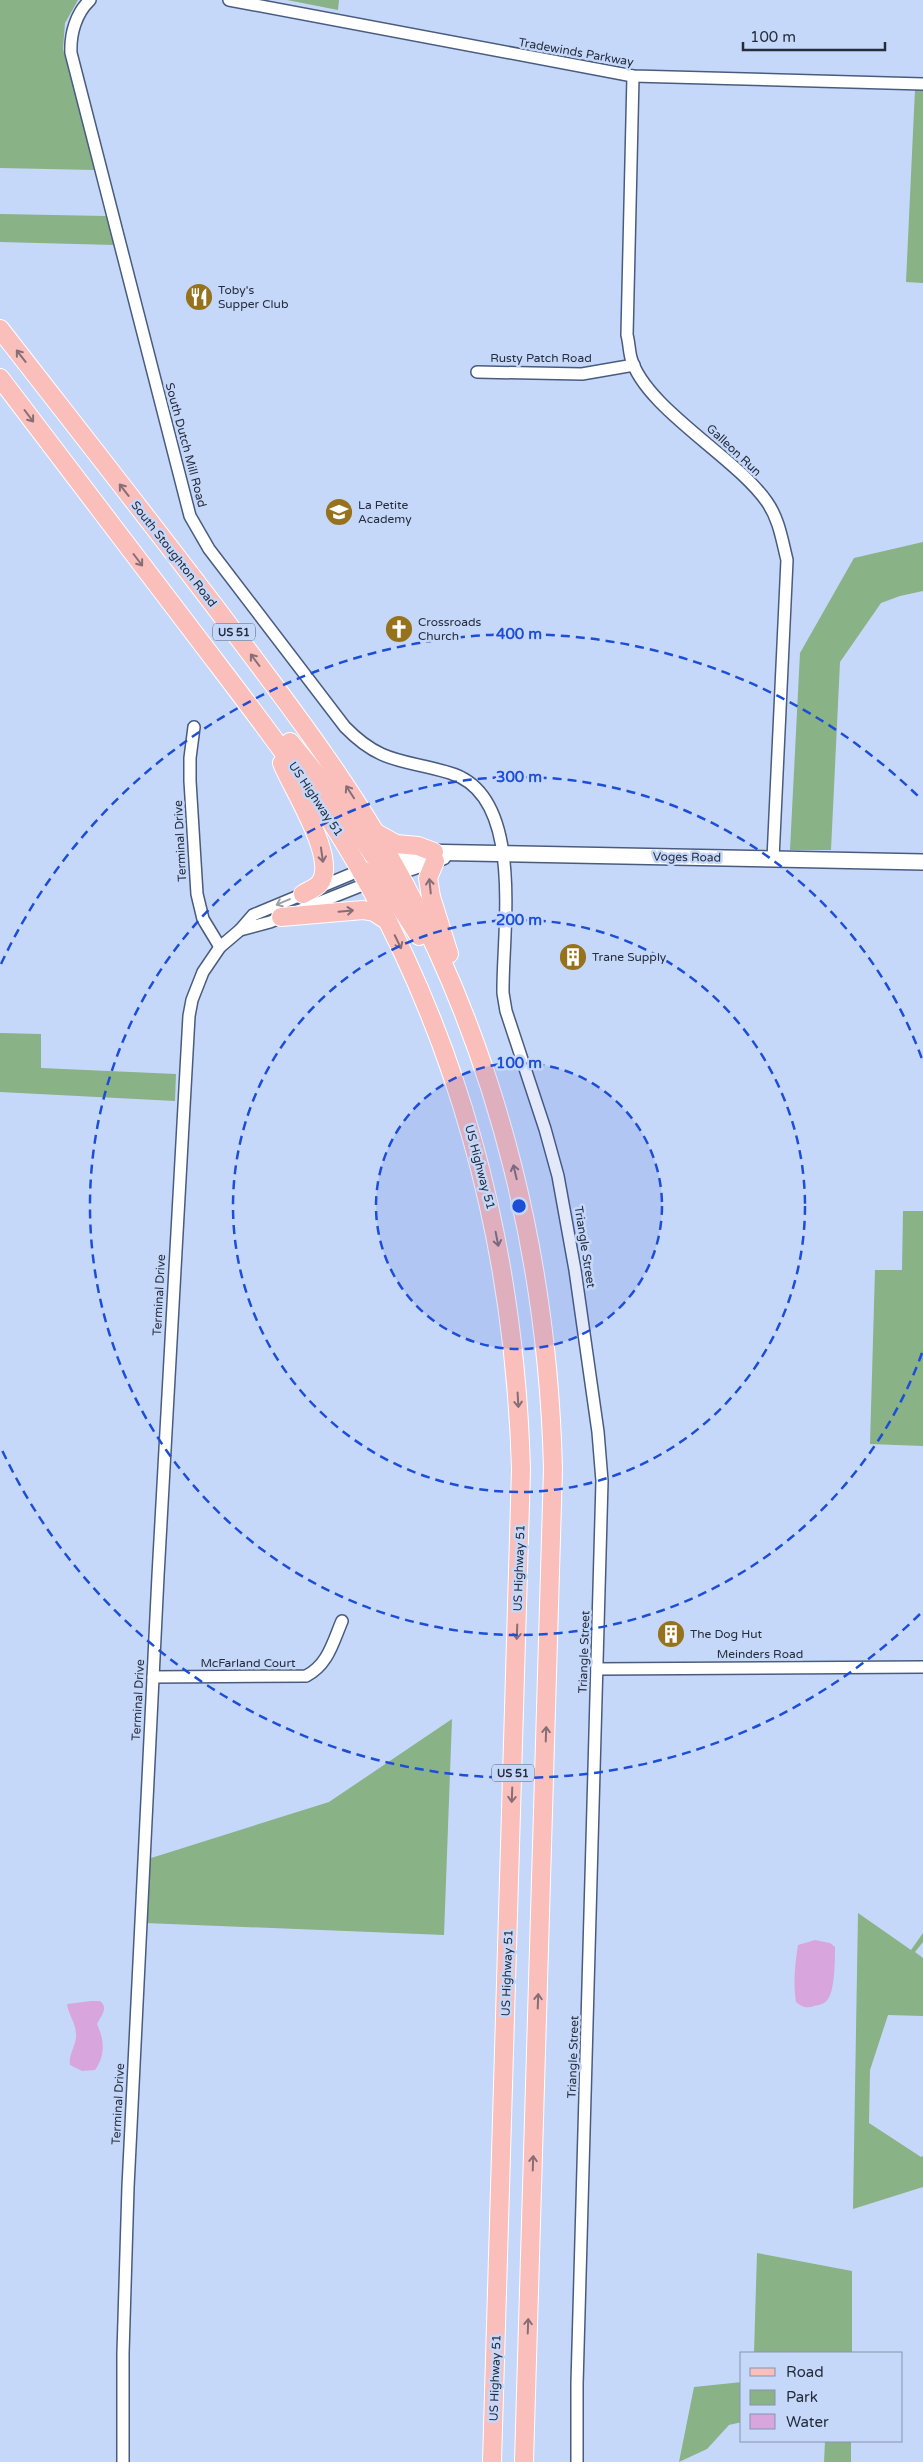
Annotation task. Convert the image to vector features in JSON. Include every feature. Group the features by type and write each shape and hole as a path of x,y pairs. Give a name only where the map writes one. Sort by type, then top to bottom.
{"main road":[{"name":"South Stoughton Road","path":"0,329 303,723 376,833 380,870"},
{"name":"US 51","path":"0,378 268,730"},
{"path":"257,716 272,722 313,769 374,856 443,982 463,1010"},
{"path":"268,730 285,772 313,826 322,851 324,872 320,884 303,894"},
{"name":"US Highway 51","path":"268,730 318,801 380,870 388,921 427,1005 470,1127 500,1253 517,1383 521,1497 492,2462"},
{"path":"376,833 396,844 418,846 440,856 428,878 431,897 460,986 463,1010"},
{"path":"280,918 363,910 374,912 388,921"},
{"name":"US 51","path":"463,1010 503,1125 526,1218 544,1330 552,1425 549,1627 524,2462"},
{"path":"527,2358 531,2462"}],"street":[{"name":"Tradewinds Parkway","path":"229,0 633,76 923,84"},
{"name":"South Dutch Mill Road","path":"89,1 72,31 71,52 190,516 209,548 345,727 371,749 388,758 452,773 475,785 492,811 504,854"},
{"name":"Galleon Run","path":"633,76 627,335 634,365 640,376 659,400 724,458 767,502 775,517 781,535 786,560 772,859"},
{"name":"Rusty Patch Road","path":"477,372 582,374 634,365"},
{"name":"Terminal Drive","path":"194,727 190,758 190,781 197,894 202,919 220,947"},
{"name":"Voges Road","path":"380,870 440,856 504,854 923,862"},
{"name":"Triangle Street","path":"504,854 503,993 506,1011 546,1129 558,1176 575,1270 598,1432 603,1517 577,2384 577,2462"},
{"name":"Terminal Drive","path":"123,2462 126,2220 187,1032 196,988 220,947 240,930 253,915 303,894 380,870"},
{"name":"Terminal Drive","path":"240,930 280,918 380,870"},
{"name":"McFarland Court","path":"153,1677 306,1676 319,1669 330,1651 342,1621"},
{"name":"Meinders Road","path":"597,1668 923,1667"}],"green space":[{"path":"0,0 78,0 65,23 63,49 95,170 0,168"},
{"path":"287,0 339,0 338,10"},
{"path":"915,89 923,90 923,283 906,282"},
{"path":"0,214 106,216 114,245 0,242"},
{"path":"923,542 923,591 900,596 881,603 840,662 831,850 790,850 800,653 854,558"},
{"path":"0,1033 41,1034 41,1068 176,1074 175,1101 0,1092"},
{"path":"903,1211 923,1211 923,1446 870,1444 875,1270 902,1270"},
{"path":"452,1719 444,1935 145,1923 148,1859 329,1802"},
{"path":"858,1913 911,1950 923,1933 923,1942 915,1952 923,1958 923,2016 888,2015 870,2070 869,2123 921,2157 923,2156 923,2187 853,2209"},
{"path":"757,2253 852,2271 852,2352 754,2352"},
{"path":"740,2382 740,2422 729,2425 707,2449 679,2462 694,2387"},
{"path":"825,2442 851,2442 851,2462 824,2462"}],"water":[{"path":"815,1940 830,1943 835,1947 833,1982 827,2001 820,2005 806,2007 796,2002 796,1959 798,1945"},
{"path":"100,2001 104,2006 97,2024 103,2047 101,2059 95,2070 82,2071 70,2065 70,2057 76,2034 67,2004"}],"place":[{"name":"Toby's Supper Club","path":"199,297"},
{"name":"La Petite Academy","path":"339,512"},
{"name":"Crossroads Church","path":"399,629"},
{"name":"Trane Supply","path":"573,957"},
{"name":"The Dog Hut","path":"671,1634"}]}
